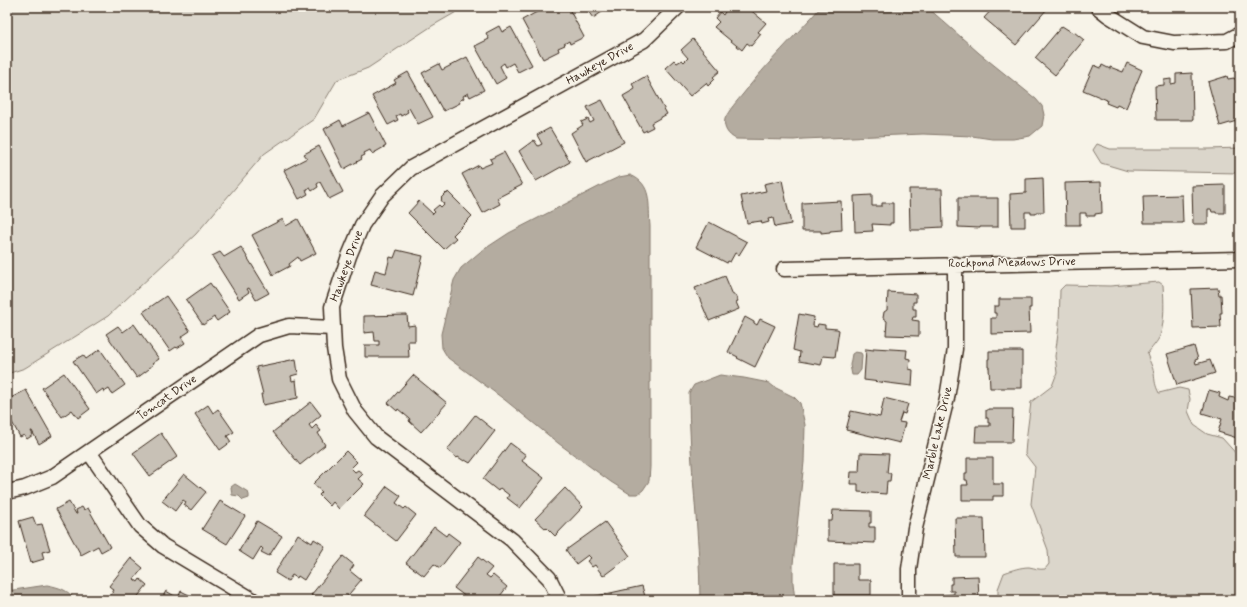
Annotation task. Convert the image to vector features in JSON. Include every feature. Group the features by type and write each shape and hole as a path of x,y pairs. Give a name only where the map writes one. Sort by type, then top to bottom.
{"street":[{"name":"Hawkeye Drive","path":"560,600 549,578 512,540 376,438 355,411 339,379 334,348 332,307 349,256 362,225 382,196 411,168 644,40 678,7"},
{"path":"1098,7 1143,37 1174,43 1227,41 1240,34"},
{"name":"Rockpond Meadows Drive","path":"784,269 955,264 1240,259"},
{"name":"Marble Lake Drive","path":"909,600 909,569 915,528 947,398 955,349 955,264"},
{"name":"Tomcat Drive","path":"7,492 25,488 52,477 259,335 289,326 333,328"},
{"path":"89,452 140,526 163,546 253,600"}],"shaded area":[{"path":"7,7 465,7 432,26 368,68 337,80 314,119 264,154 196,234 108,316 25,368 7,374"},
{"path":"821,7 927,7 979,53 1036,99 1042,106 1044,115 1042,126 1030,136 1013,139 923,134 794,140 736,139 728,133 725,125 725,119 728,113 762,71"},
{"path":"1097,144 1110,149 1240,148 1240,173 1128,171 1101,163 1093,150"},
{"path":"630,175 643,184 646,190 649,203 650,226 650,467 649,481 643,490 638,494 630,494 611,482 448,358 442,348 441,334 454,280 461,268 480,252 509,233 606,183 619,177"},
{"path":"1159,282 1163,285 1164,304 1162,330 1159,338 1147,354 1159,393 1179,388 1188,390 1190,399 1188,411 1194,425 1207,434 1222,438 1240,458 1240,600 998,600 998,589 1004,573 1026,567 1045,569 1049,564 1048,550 1031,504 1035,467 1025,454 1031,402 1052,386 1057,373 1055,356 1059,326 1060,290 1065,285 1110,286"},
{"path":"855,352 861,353 862,355 861,370 857,375 852,375 850,365 852,354"},
{"path":"720,375 769,383 794,397 800,403 805,425 804,462 793,564 795,600 700,600 700,574 689,419 689,393 694,385"},
{"path":"235,484 248,492 249,498 243,500 239,496 232,495 231,487"},
{"path":"47,585 66,591 75,600 7,600 7,591"}],"building":[{"path":"546,7 554,7 555,9 560,7 568,7 584,37 570,44 569,41 564,44 565,45 558,48 559,51 543,59 522,20"},
{"path":"585,7 601,7 599,8 602,12 593,18"},
{"path":"618,7 633,7 623,14"},
{"path":"723,7 747,7 766,23 758,32 761,34 751,46 747,43 742,50 714,27 719,22 715,18 720,12 723,15 726,10"},
{"path":"772,7 780,7 776,11"},
{"path":"994,7 1021,7 1025,10 1028,7 1045,7 1047,9 1016,45 984,18"},
{"path":"499,26 502,32 511,27 532,65 518,72 513,63 506,67 504,63 500,66 506,78 496,84 475,46 489,39 486,33"},
{"path":"1062,26 1073,33 1074,32 1084,40 1055,75 1035,58"},
{"path":"693,39 720,71 713,77 715,79 708,86 706,83 690,96 665,68 674,60 677,63 682,60 684,62 688,58 681,50"},
{"path":"467,57 484,90 470,97 468,93 459,101 460,103 444,111 422,73 439,64 442,70"},
{"path":"1127,63 1142,70 1126,108 1117,104 1116,107 1106,103 1107,100 1083,90 1094,65 1101,68 1102,65 1110,69 1110,67 1123,72"},
{"path":"408,72 433,117 418,124 409,108 407,110 408,112 401,116 400,114 396,116 398,120 388,125 372,96 396,83 394,80"},
{"path":"1192,73 1193,120 1156,120 1155,86 1164,85 1164,80 1171,79 1171,84 1176,83 1176,74"},
{"path":"1238,74 1240,74 1240,120 1220,126 1208,82 1227,76 1228,79 1239,78"},
{"path":"646,76 667,114 651,123 653,127 643,132 623,96 635,89 632,84"},
{"path":"602,100 624,142 586,162 571,133 583,125 581,122 588,119 590,123 594,121 587,107"},
{"path":"369,113 386,146 372,154 370,150 364,153 365,155 361,157 362,159 344,169 324,129 340,120 343,126"},
{"path":"550,128 570,162 536,181 519,151 534,140 538,146 542,144 537,135"},
{"path":"319,146 343,192 329,199 320,182 317,184 318,187 312,191 310,188 306,190 308,194 299,199 284,170 307,158 304,154"},
{"path":"504,152 522,185 497,198 500,204 483,213 462,174 479,165 480,168 492,163 490,159"},
{"path":"1043,178 1044,212 1036,212 1036,214 1031,214 1031,212 1025,212 1025,227 1011,227 1010,194 1026,193 1026,179"},
{"path":"782,180 791,224 775,227 773,218 768,219 769,222 762,224 761,221 747,223 741,196 766,191 764,184"},
{"path":"1101,182 1102,213 1095,214 1095,216 1086,216 1086,213 1080,213 1080,225 1066,225 1065,183"},
{"path":"1238,183 1240,183 1240,224 1239,224"},
{"path":"1225,185 1225,213 1216,213 1212,212 1211,209 1208,209 1208,224 1193,224 1192,186"},
{"path":"909,189 942,189 943,227 925,228 925,230 910,230"},
{"path":"448,192 472,216 453,235 456,238 444,249 408,213 419,201 433,214 435,212 433,210 439,205 441,207 444,204 441,198"},
{"path":"872,195 872,206 882,206 882,203 893,203 893,223 890,223 890,225 872,224 873,231 855,232 854,196"},
{"path":"1182,195 1183,223 1144,223 1143,196"},
{"path":"958,198 998,198 998,227 958,227"},
{"path":"841,201 842,230 821,233 821,231 802,231 802,203"},
{"path":"283,219 286,226 298,219 316,253 300,261 298,257 289,264 290,266 273,275 252,235"},
{"path":"709,222 747,242 739,255 735,253 730,262 728,261 727,263 696,247"},
{"path":"241,247 269,293 256,300 249,288 247,289 249,292 239,299 212,256 220,252 224,257"},
{"path":"397,250 423,256 413,296 371,285 375,270 386,273 390,257 394,258"},
{"path":"725,276 733,295 735,295 738,301 736,302 739,309 709,321 695,288"},
{"path":"210,283 230,312 217,321 214,317 203,325 186,300"},
{"path":"1218,288 1219,295 1221,295 1221,327 1193,328 1191,289"},
{"path":"888,292 916,294 916,302 913,302 913,309 916,309 916,317 913,317 912,320 919,321 919,336 886,335 887,321 883,318 884,312 887,310"},
{"path":"166,296 190,331 181,337 185,343 170,351 143,312"},
{"path":"999,299 1031,299 1031,308 1029,308 1030,333 991,334 991,318 996,318 994,306 999,306"},
{"path":"799,314 814,317 813,326 817,327 818,324 825,325 825,328 839,330 835,357 823,356 821,365 799,361 800,352 793,350"},
{"path":"407,315 408,326 415,325 415,341 408,341 409,357 365,357 365,345 379,345 379,341 375,341 374,332 364,333 364,316"},
{"path":"745,317 757,325 760,319 775,326 755,367 728,352"},
{"path":"134,324 159,359 137,378 106,334 118,326 123,332"},
{"path":"1194,346 1198,359 1195,360 1196,364 1210,360 1215,373 1177,385 1167,354"},
{"path":"874,348 907,350 906,358 910,359 909,369 913,370 912,386 864,380 866,349 874,350"},
{"path":"100,349 125,385 112,394 109,389 104,392 103,389 96,394 73,361 83,355 86,359"},
{"path":"989,351 1022,351 1022,388 990,388 988,367"},
{"path":"296,359 298,374 291,376 292,381 296,380 298,398 263,405 261,394 263,394 256,367"},
{"path":"64,373 90,409 78,418 72,410 62,417 42,388"},
{"path":"413,375 447,403 421,432 409,421 410,419 388,403"},
{"path":"26,390 52,436 39,444 32,431 33,435 27,439 24,435 20,437 7,413 7,400"},
{"path":"1209,390 1220,393 1219,397 1228,401 1229,397 1240,399 1240,427 1237,438 1218,432 1222,419 1202,413"},
{"path":"884,398 908,404 905,414 902,413 899,422 905,423 900,443 846,430 851,411 880,417"},
{"path":"311,402 321,415 309,425 312,429 316,425 321,431 318,433 325,445 300,465 273,432"},
{"path":"208,405 213,413 218,409 234,432 227,436 231,442 220,450 195,414"},
{"path":"1013,409 1012,442 975,442 976,426 990,426 990,423 988,423 988,418 986,418 986,410"},
{"path":"475,415 495,431 470,463 458,457 457,458 447,450"},
{"path":"161,433 177,457 150,476 133,453"},
{"path":"510,443 526,455 522,461 544,478 520,508 507,498 509,495 500,488 498,491 483,479"},
{"path":"346,451 357,462 351,468 355,472 358,470 363,474 358,479 364,484 339,509 333,502 330,506 319,495 322,492 313,484"},
{"path":"860,453 889,454 887,473 891,473 890,481 887,481 886,494 858,492 858,484 850,484 851,472 859,472"},
{"path":"967,458 993,458 993,484 1003,484 1003,496 993,496 993,500 962,500 962,485 968,485 967,480 965,480 965,473 967,473"},
{"path":"184,474 206,492 191,510 184,505 186,502 183,500 175,511 162,501"},
{"path":"387,486 401,496 396,503 404,509 406,507 416,515 396,541 364,516"},
{"path":"565,488 583,507 555,536 535,519"},
{"path":"220,501 245,516 227,544 202,529"},
{"path":"69,502 76,514 76,510 82,507 84,510 88,508 110,547 101,552 98,546 81,555 56,509"},
{"path":"833,510 871,511 871,523 869,523 869,527 875,527 875,543 828,541 828,521 832,521"},
{"path":"33,517 36,525 42,524 50,550 42,552 44,559 31,563 19,521"},
{"path":"955,518 984,518 985,557 956,557"},
{"path":"257,521 282,536 269,556 261,552 263,549 261,547 253,560 239,551"},
{"path":"605,522 630,556 603,576 595,565 592,567 587,561 591,558 588,555 576,564 566,550"},
{"path":"434,527 446,536 448,533 460,542 440,568 434,564 424,576 406,563"},
{"path":"298,534 312,543 314,539 325,546 304,580 298,576 297,578 292,575 288,581 275,573"},
{"path":"343,556 354,565 350,571 361,580 344,600 317,600 311,595"},
{"path":"478,557 492,568 486,575 490,578 493,575 507,587 497,600 470,600 454,588"},
{"path":"131,558 143,568 134,579 138,582 140,579 147,585 135,600 115,600 110,596 114,590 109,586"},
{"path":"834,564 858,564 858,580 871,580 871,595 834,595"},
{"path":"978,576 979,600 943,600 943,595 954,594 954,591 950,591 952,577"},
{"path":"642,586 646,600 593,600 592,597"},
{"path":"166,591 178,598 181,591 189,595 187,597 192,600 161,600"},
{"path":"377,596 381,600 372,600"}]}
